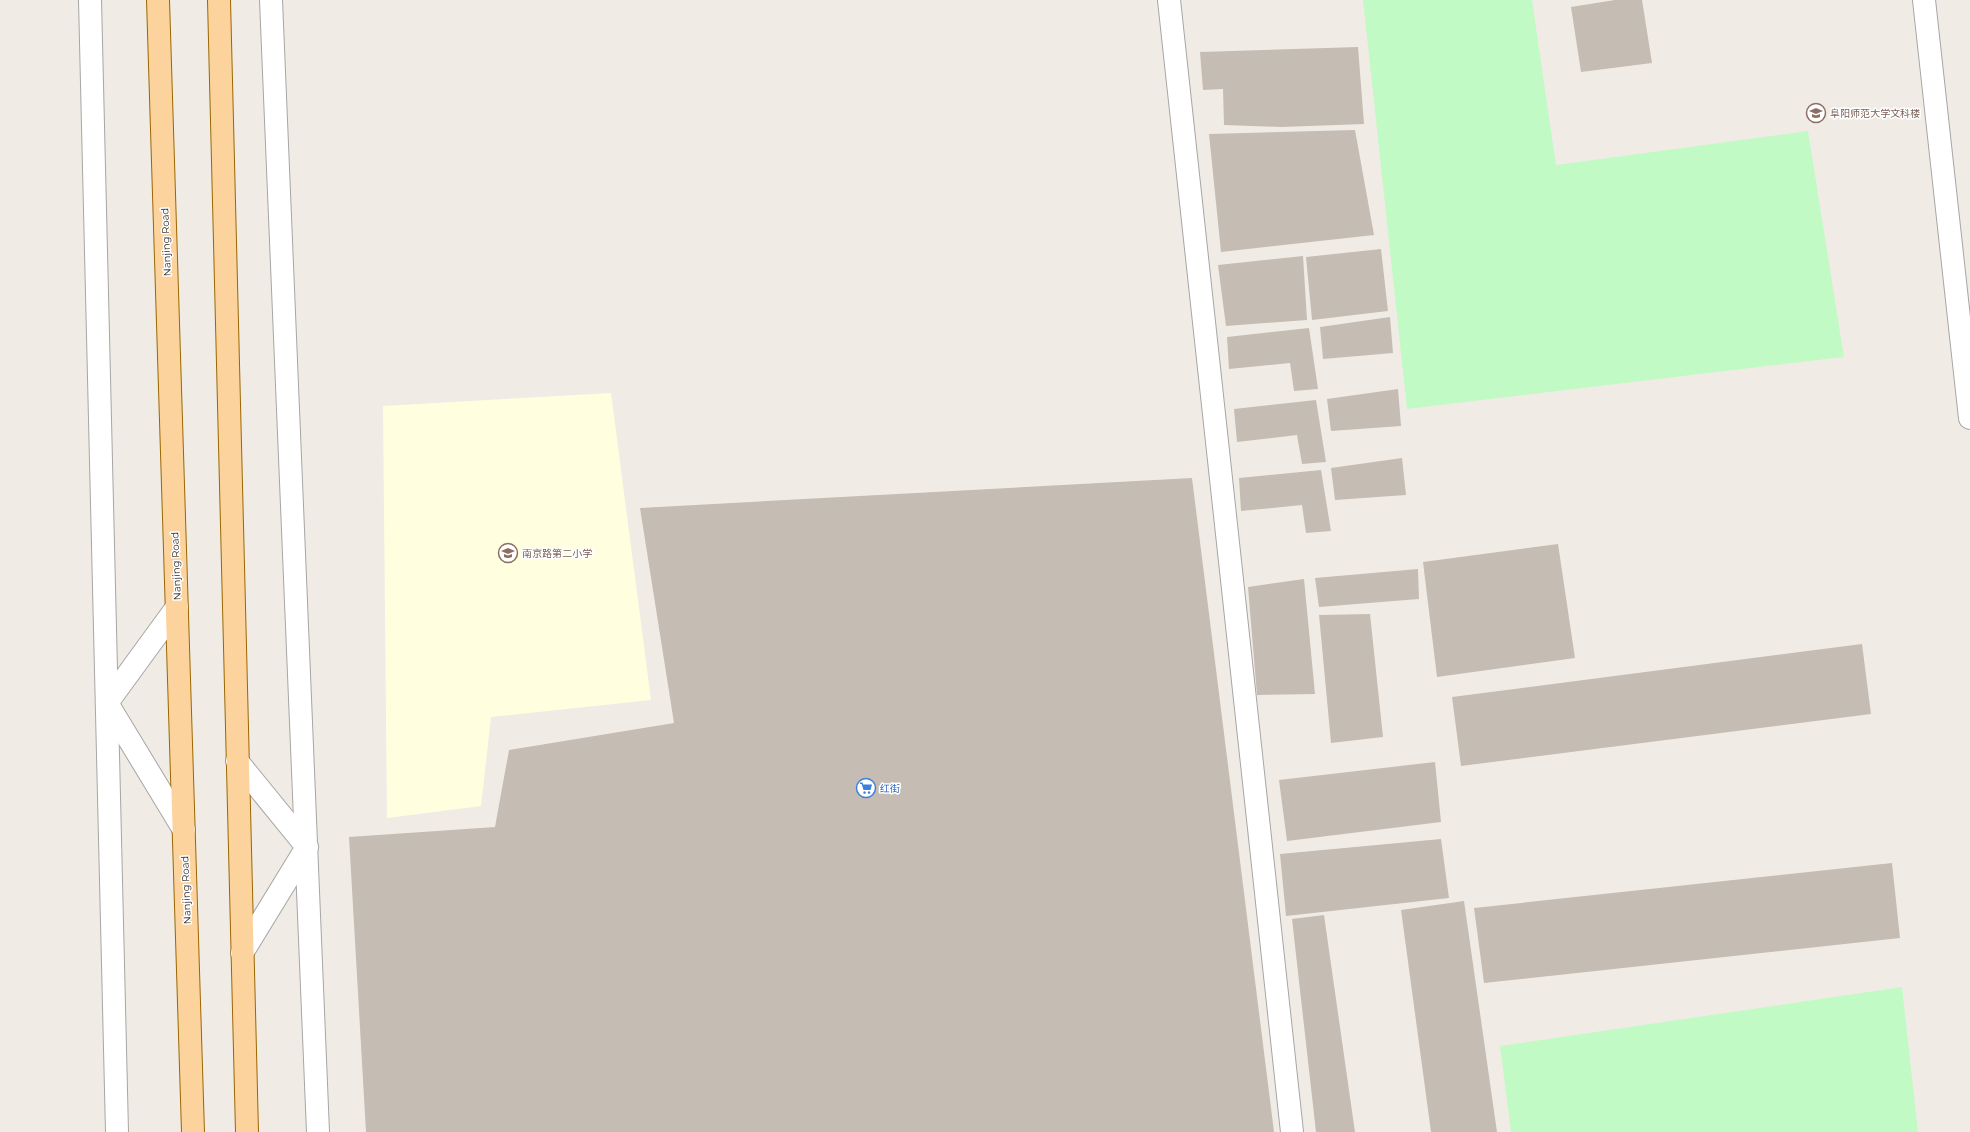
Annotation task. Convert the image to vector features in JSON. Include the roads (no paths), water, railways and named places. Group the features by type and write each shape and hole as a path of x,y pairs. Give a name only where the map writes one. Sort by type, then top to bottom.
{"main road":[{"name":"Nanjing Road","path":"158,0 194,1132"},
{"path":"219,0 247,1132"}],"street":[{"path":"90,0 117,1132"},
{"path":"271,0 318,1132"},
{"path":"1170,0 1292,1132"},
{"path":"1924,0 1970,418"},
{"path":"107,703 177,607"},
{"path":"107,703 184,830"},
{"path":"237,761 306,847"},
{"path":"242,953 306,847"}],"place":[{"name":"阜阳师范大学文科楼","path":"1816,113"},
{"name":"南京路第二小学","path":"508,553"},
{"name":"红街","path":"866,788"}]}
